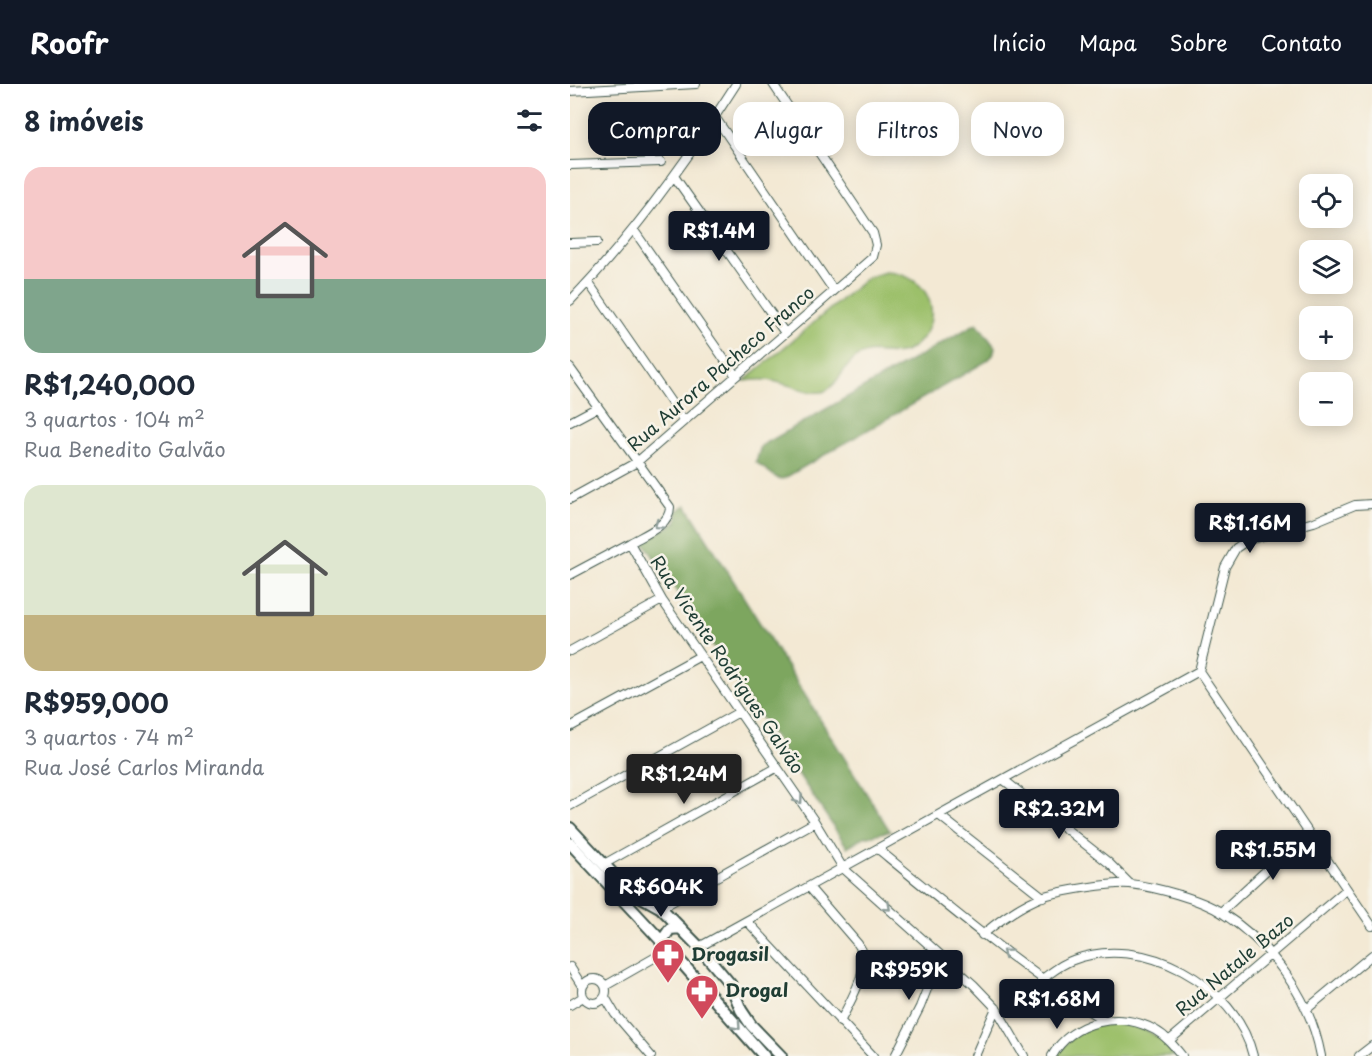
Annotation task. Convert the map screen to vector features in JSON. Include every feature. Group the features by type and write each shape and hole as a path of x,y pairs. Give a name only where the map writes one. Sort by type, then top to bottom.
{"main road":[{"path":"570,828 627,889 661,908 699,947 731,984 745,1017 781,1056"},
{"path":"570,843 681,962 764,1056"},
{"path":"665,946 670,929 681,928"},
{"path":"681,962 688,964 703,978 710,973 712,963"}],"street":[{"path":"570,92 586,87 696,84"},
{"path":"721,108 736,84"},
{"name":"Rua Aurora Pacheco Franco","path":"570,499 637,462 873,257 876,245 873,233 773,84"},
{"path":"721,126 834,291"},
{"path":"570,301 633,229 688,156"},
{"path":"570,165 661,162"},
{"path":"674,176 785,333"},
{"path":"633,229 736,376"},
{"path":"570,243 597,242"},
{"path":"588,282 684,421"},
{"path":"570,368 637,462"},
{"path":"570,422 598,407"},
{"name":"Rua Vicente Rodrigues Galvão","path":"637,462 670,510 663,523 630,543 662,600 843,868 996,1008 1024,1056"},
{"path":"699,947 1199,671 1225,567 1236,548 1248,540 1314,522 1354,505 1372,504"},
{"path":"570,575 630,543"},
{"path":"570,651 662,600"},
{"path":"570,727 700,656"},
{"path":"1199,671 1372,927"},
{"path":"570,806 739,712"},
{"path":"604,864 776,768"},
{"path":"1004,780 1109,863 1129,884"},
{"path":"939,816 1042,897"},
{"path":"661,908 814,822"},
{"path":"1221,912 1308,832"},
{"path":"878,849 982,935 1041,980 1103,1020"},
{"path":"982,935 999,922 1042,897 1062,892 1129,884 1162,890 1221,912 1271,954 1307,1009 1322,1056"},
{"path":"809,887 864,953 865,961 858,983 840,1022"},
{"name":"Rua Natale Bazo","path":"1170,1041 1347,889"},
{"path":"747,921 873,1056"},
{"path":"605,986 665,946"},
{"path":"1041,980 1073,960 1100,953 1134,955 1166,962 1191,974 1219,998 1242,1029 1253,1056"},
{"path":"1307,1009 1372,955"},
{"path":"895,1056 920,1007 940,956"},
{"path":"572,968 590,979 601,981 605,986 605,997 615,1014 646,1055"},
{"path":"572,968 582,986 583,997 589,1003 598,1003 615,1014"},
{"path":"582,986 590,979"},
{"path":"570,1005 583,997"},
{"path":"598,1003 605,997"},
{"path":"975,1056 996,1008"},
{"path":"1052,1056 1068,1036 1084,1026 1103,1020 1121,1019 1155,1030 1170,1041 1182,1056"},
{"path":"1359,1056 1372,1046"}],"green space":[{"path":"885,272 901,275 914,281 924,290 930,302 929,327 921,339 909,350 896,354 876,352 863,354 847,366 829,389 820,392 767,380 744,381 867,278"},
{"path":"977,323 995,347 993,355 987,361 783,479 777,478 756,462 761,446"},
{"path":"686,505 890,831 864,837 847,847 643,541 677,522 677,511"},
{"path":"1111,1021 1147,1031 1161,1040 1174,1056 1054,1056 1080,1030"}],"place":[{"name":"Drogasil","path":"668,984"},
{"name":"Drogal","path":"702,1020"}]}
